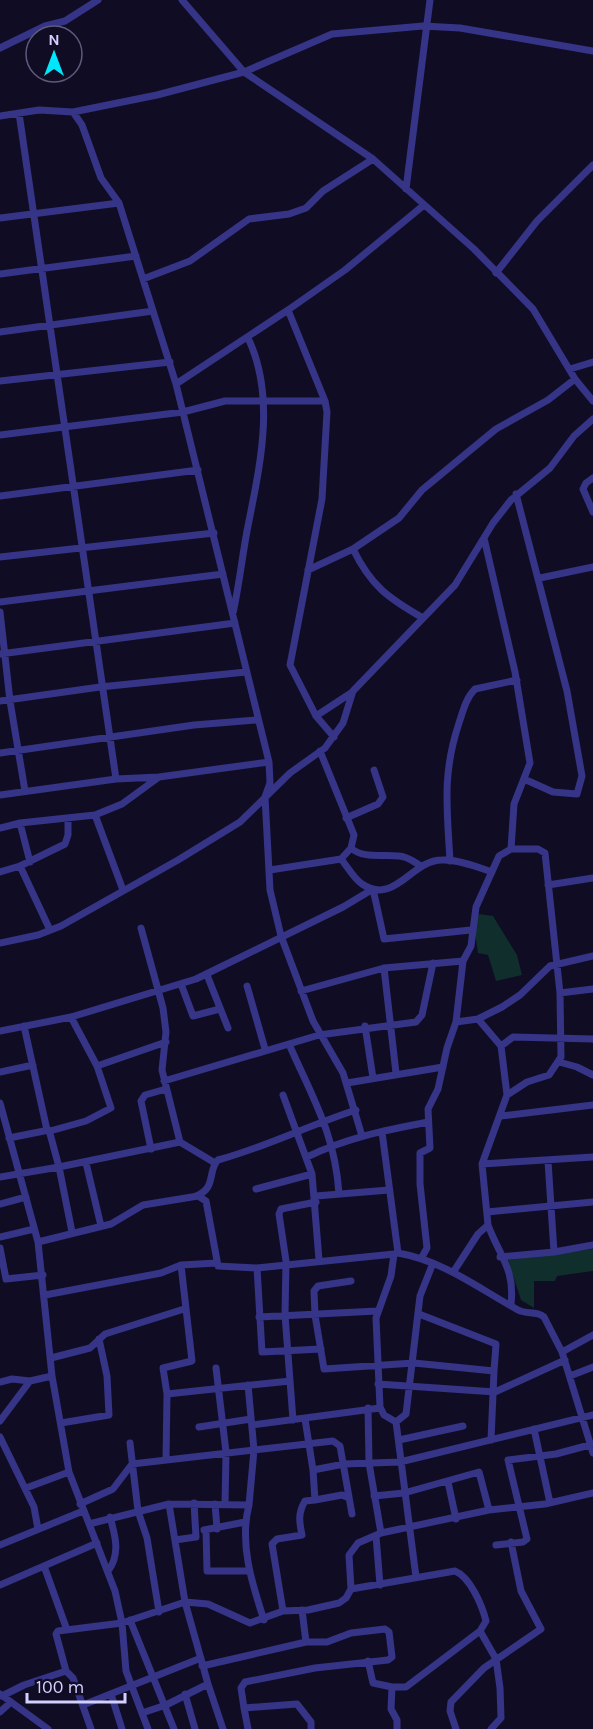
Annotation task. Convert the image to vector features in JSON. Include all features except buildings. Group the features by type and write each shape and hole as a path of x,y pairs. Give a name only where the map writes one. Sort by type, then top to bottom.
{"street":[{"path":"0,48 45,26 65,21 98,0"},
{"path":"182,0 244,72 373,159 474,249 533,309 575,379 593,401"},
{"path":"406,189 430,0"},
{"path":"0,116 39,110 73,112 157,95 244,72 332,34 427,27 460,28 593,51"},
{"path":"73,112 82,125 101,178 119,203 170,362 269,762 270,783 265,797 270,890 281,936 319,1035 340,1064 356,1110 362,1136"},
{"path":"19,113 100,687 116,779"},
{"path":"143,279 190,261 249,219 289,214 306,208 323,191 373,159"},
{"path":"496,273 537,221 593,165"},
{"path":"0,218 119,203"},
{"path":"176,384 248,338 345,270 424,205"},
{"path":"0,274 136,256"},
{"path":"288,310 326,401 327,445 322,499 290,665 316,716 334,737"},
{"path":"0,332 153,311"},
{"path":"234,620 253,500 264,400 258,362 248,338"},
{"path":"0,381 57,377 170,362"},
{"path":"570,369 593,362"},
{"path":"308,570 353,549 399,518 422,490 496,429 549,400 575,379"},
{"path":"0,435 183,412 225,401 326,401"},
{"path":"316,716 353,691 423,618 464,573 493,523 516,494 550,468 574,436 593,419"},
{"path":"0,496 198,470"},
{"path":"593,478 586,483 583,489 593,512"},
{"path":"516,494 540,578 563,686 567,691 582,777 577,794 553,792 524,779"},
{"path":"0,557 214,533"},
{"path":"484,538 517,680 530,763 512,816 511,849"},
{"path":"353,549 374,585 394,601 423,618"},
{"path":"540,578 593,567"},
{"path":"0,602 223,574"},
{"path":"0,612 3,654 25,791"},
{"path":"3,654 234,620"},
{"path":"0,701 100,687 246,672"},
{"path":"450,861 446,775 448,758 463,710 475,689 517,680"},
{"path":"0,943 50,930 77,918 240,822 290,773 320,751 334,737 343,723 353,691"},
{"path":"0,753 194,725 257,720"},
{"path":"270,870 341,858 351,848 354,835 320,751"},
{"path":"0,795 269,762"},
{"path":"346,818 378,804 383,797 374,770"},
{"path":"0,828 20,823 95,815 122,804 159,777"},
{"path":"95,815 123,890"},
{"path":"0,872 30,862 65,844 68,835 68,819"},
{"path":"20,823 30,862"},
{"path":"351,848 357,853 366,855 402,856 421,866"},
{"path":"422,1257 426,1248 420,1184 420,1153 430,1148 428,1109 438,1089 456,1022 463,961 471,946 471,930 476,907 501,852 511,849 542,850 560,993 559,1062 549,1075 527,1082 507,1095"},
{"path":"341,858 360,884 373,889 385,890 397,886 421,866 441,860 492,872"},
{"path":"20,866 50,930"},
{"path":"548,885 593,878"},
{"path":"373,889 384,939 471,930"},
{"path":"0,1031 71,1017 207,975 343,907 373,889"},
{"path":"141,928 159,991 166,1042 162,1070 180,1142 215,1163 264,1147 324,1120 356,1110"},
{"path":"456,1022 478,1018 502,1007 520,994 543,971 556,965 593,956"},
{"path":"301,991 384,968 463,961"},
{"path":"152,1149 142,1097 165,1085 265,1049 365,1026 416,1022 420,1019 433,963"},
{"path":"384,968 396,1073"},
{"path":"207,975 228,1028"},
{"path":"181,984 193,1016 220,1009"},
{"path":"247,986 265,1049"},
{"path":"560,993 593,989"},
{"path":"9,1138 86,1121 111,1108 97,1066 71,1017"},
{"path":"478,1018 501,1046 507,1095 482,1164 488,1226 500,1257 509,1267 513,1279 511,1304"},
{"path":"24,1026 48,1131 59,1167 72,1232"},
{"path":"365,1026 373,1078"},
{"path":"501,1046 513,1037 560,1036 593,1039"},
{"path":"97,1066 166,1042"},
{"path":"289,1044 313,1091 324,1120 338,1171 339,1194"},
{"path":"559,1062 593,1075"},
{"path":"0,1072 33,1065"},
{"path":"347,1083 396,1073 443,1067"},
{"path":"283,1095 312,1174 316,1199 319,1260"},
{"path":"0,1103 38,1242 52,1376 69,1472 81,1508 108,1571 122,1623 124,1662 148,1729"},
{"path":"501,1116 593,1105"},
{"path":"307,1157 331,1145 362,1136 428,1122"},
{"path":"382,1132 396,1253 391,1276 377,1311 380,1365 378,1384 380,1408 384,1415 396,1422"},
{"path":"0,1177 86,1163 180,1142"},
{"path":"482,1164 593,1157"},
{"path":"548,1161 554,1252"},
{"path":"86,1163 101,1226"},
{"path":"38,1242 111,1224 143,1205 203,1193 209,1185 215,1163"},
{"path":"256,1189 312,1174"},
{"path":"293,1420 285,1315 285,1241 279,1214 281,1209 339,1194 389,1190"},
{"path":"196,1196 206,1201 217,1263 222,1268 257,1268 396,1253 422,1257 454,1271 519,1311 539,1313 544,1317 563,1356 592,1447 508,1461 527,1539 523,1542 496,1545"},
{"path":"0,1204 26,1197"},
{"path":"486,1212 593,1202"},
{"path":"454,1271 478,1234 488,1226"},
{"path":"0,1237 34,1229"},
{"path":"500,1257 554,1252 593,1245"},
{"path":"0,1248 6,1279 43,1275"},
{"path":"45,1295 161,1273 181,1265 217,1263"},
{"path":"396,1422 406,1414 414,1363 420,1296 433,1263"},
{"path":"166,1459 166,1394 163,1368 192,1360 184,1309 181,1265"},
{"path":"257,1268 262,1352 321,1349"},
{"path":"351,1281 318,1286 314,1291 315,1314 326,1370 414,1363 494,1371"},
{"path":"51,1358 90,1348 105,1334 184,1309"},
{"path":"260,1317 377,1311"},
{"path":"419,1314 496,1344 491,1440"},
{"path":"378,1384 495,1392 563,1356 593,1335"},
{"path":"61,1423 109,1415 107,1376 99,1339"},
{"path":"570,1376 593,1367"},
{"path":"216,1368 226,1452 225,1504"},
{"path":"0,1382 12,1378 30,1381 52,1376"},
{"path":"166,1394 290,1380"},
{"path":"0,1421 30,1381"},
{"path":"248,1385 254,1450 249,1505 245,1522 249,1554 248,1571 264,1620"},
{"path":"368,1408 369,1463 378,1535 380,1585"},
{"path":"199,1427 305,1419 380,1408"},
{"path":"313,1470 344,1464 400,1462 593,1415"},
{"path":"305,1419 315,1500"},
{"path":"396,1422 416,1577"},
{"path":"399,1440 463,1426"},
{"path":"534,1430 550,1503"},
{"path":"0,1437 34,1507 38,1529"},
{"path":"0,1545 81,1508 113,1489 132,1464 333,1441 339,1443 352,1514"},
{"path":"130,1443 138,1511 147,1538 159,1612"},
{"path":"26,1488 69,1472"},
{"path":"374,1496 404,1493 479,1472 489,1510"},
{"path":"448,1482 456,1519"},
{"path":"91,1729 73,1678 66,1671 56,1634 67,1630 122,1623 185,1602 208,1604 246,1623 264,1620 283,1611 302,1610 343,1601 351,1589 349,1555 358,1543 378,1535 489,1510 521,1508 593,1493"},
{"path":"283,1611 272,1544 277,1539 302,1535 298,1518 305,1501 342,1494 348,1498"},
{"path":"175,1540 196,1537 194,1503"},
{"path":"89,1524 110,1516 169,1504 249,1505"},
{"path":"169,1504 185,1602 201,1662 223,1729"},
{"path":"215,1504 218,1529"},
{"path":"108,1571 115,1560 116,1544 110,1516"},
{"path":"196,1532 245,1522"},
{"path":"206,1530 207,1571 248,1571"},
{"path":"456,1729 450,1711 451,1702 496,1659 542,1628 521,1591 512,1542"},
{"path":"0,1585 97,1543"},
{"path":"44,1566 67,1630"},
{"path":"351,1589 459,1572 474,1592 485,1618 480,1631 406,1687 375,1685 368,1661"},
{"path":"302,1610 306,1642"},
{"path":"130,1620 174,1729"},
{"path":"83,1705 154,1676 201,1662 306,1642 317,1643 351,1633 388,1630 393,1657 387,1660 315,1668 245,1682 241,1688 248,1729"},
{"path":"480,1631 496,1659 502,1710 497,1723 491,1729"},
{"path":"1,1695 66,1671"},
{"path":"142,1713 166,1705 208,1684"},
{"path":"393,1687 391,1709 397,1720 397,1729"},
{"path":"111,1694 122,1729"},
{"path":"185,1694 195,1729"},
{"path":"1,1695 48,1729"},
{"path":"0,1712 11,1702"},
{"path":"244,1708 299,1704 311,1722 311,1729"}],"green space":[{"path":"479,914 493,916 517,955 522,975 496,981 488,955 478,953 474,925"},
{"path":"593,1249 593,1271 557,1276 555,1281 534,1281 534,1308 521,1300 508,1260"}]}
